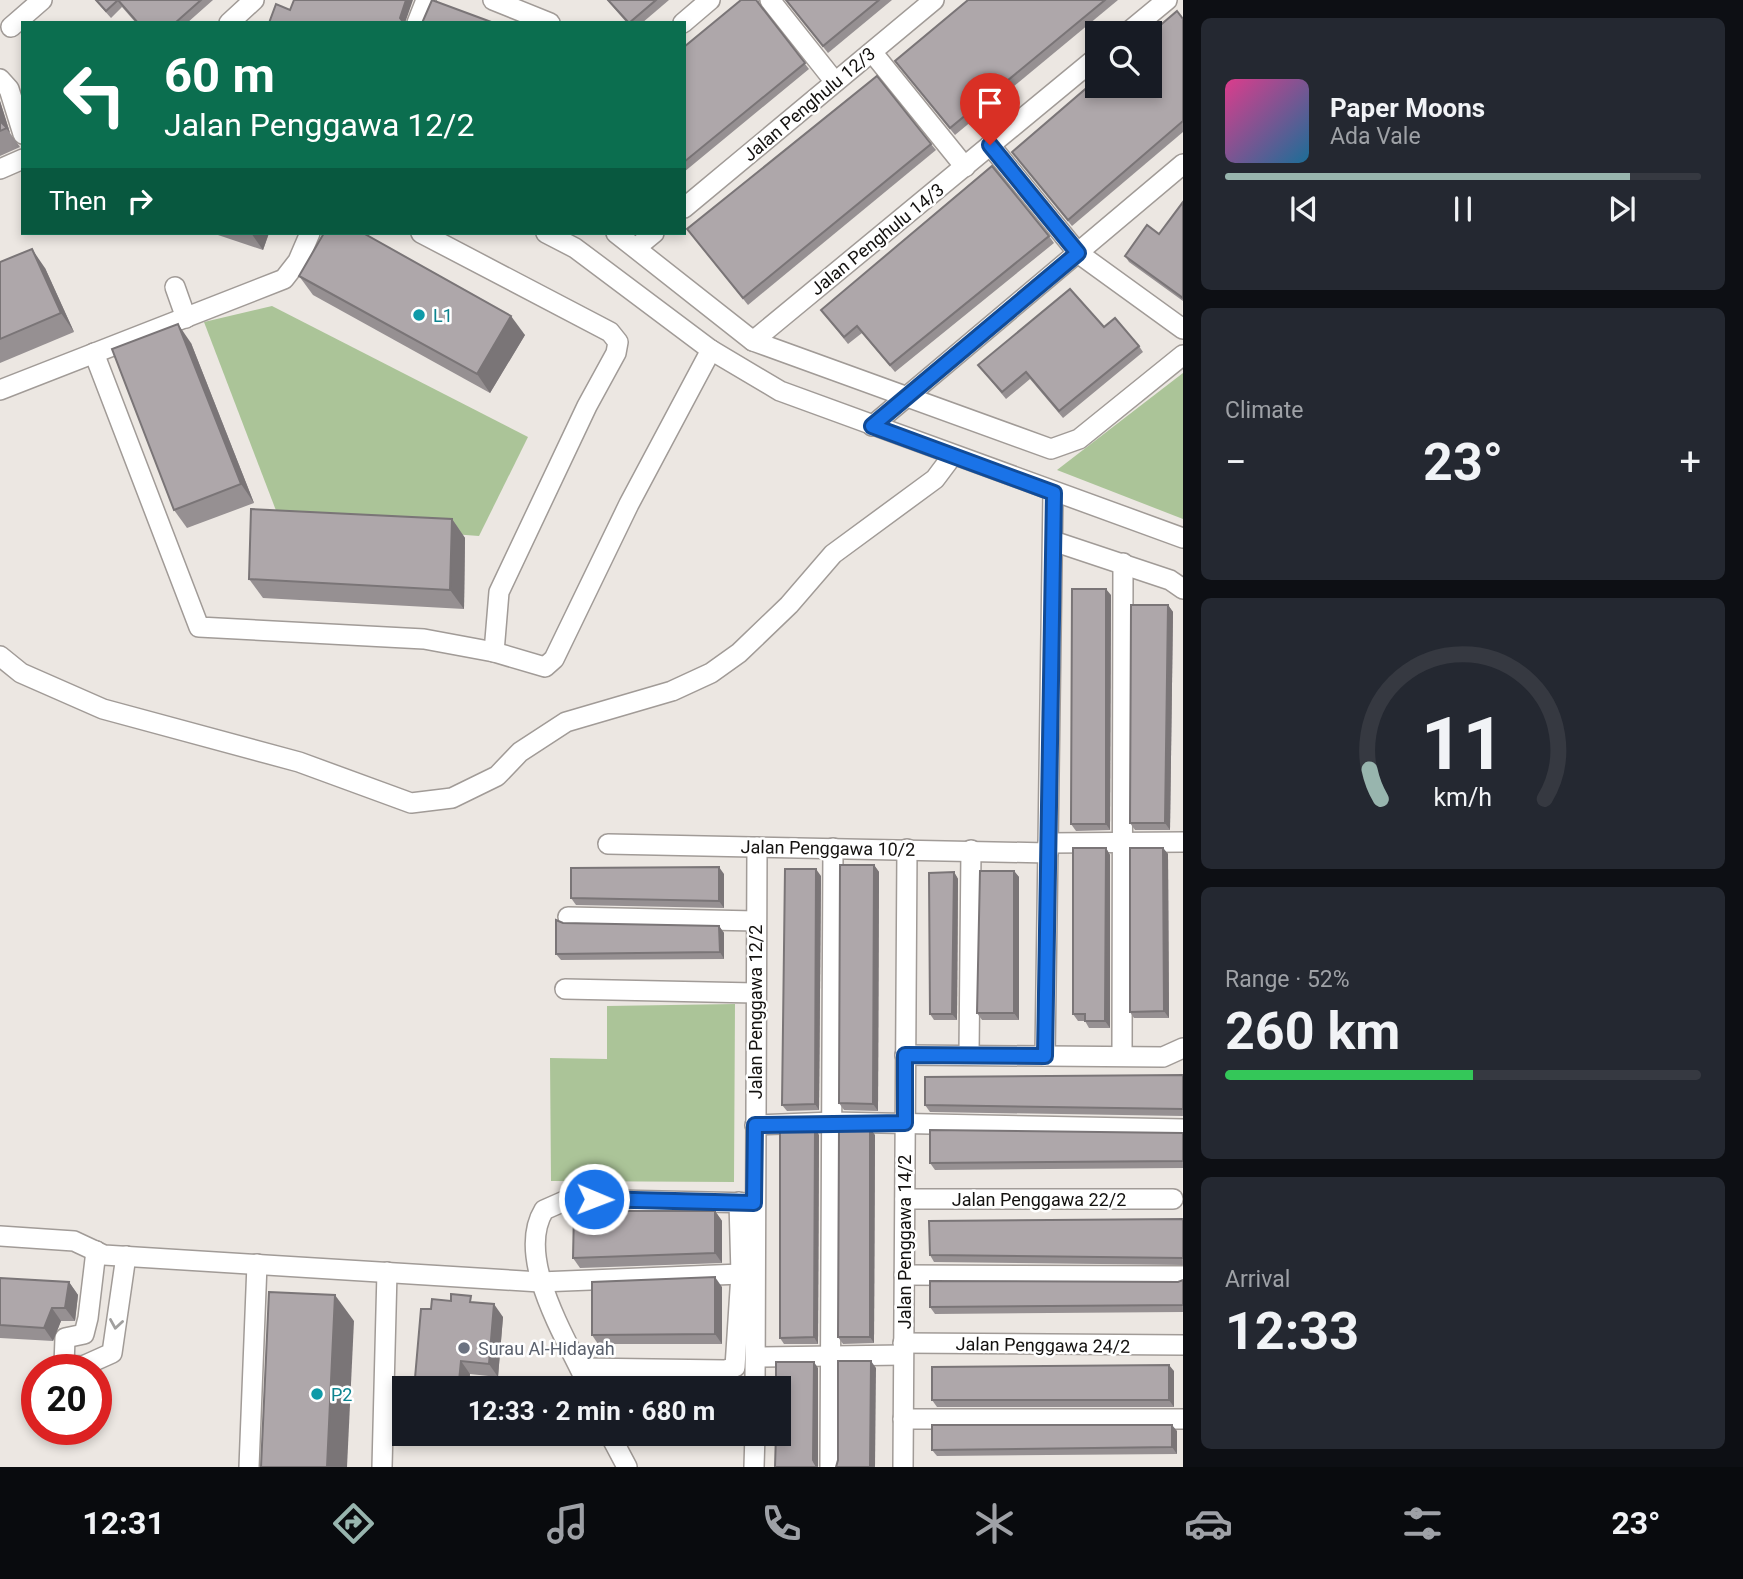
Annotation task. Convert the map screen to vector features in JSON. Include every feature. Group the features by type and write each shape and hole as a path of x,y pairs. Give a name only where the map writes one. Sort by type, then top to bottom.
{"street":[{"path":"231,21 254,0"},
{"path":"418,21 425,0"},
{"path":"493,0 545,21"},
{"path":"685,21 710,0"},
{"path":"770,0 835,82"},
{"name":"Jalan Penghulu 12/3","path":"686,206 934,0"},
{"path":"1142,21 1167,0"},
{"path":"11,27 40,1"},
{"path":"872,52 965,167"},
{"name":"Jalan Penghulu 14/3","path":"753,341 1085,67"},
{"path":"0,79 9,89 21,128"},
{"path":"990,145 1078,253 1183,329"},
{"path":"0,169 21,160"},
{"path":"872,426 1183,164"},
{"path":"0,390 284,279 298,261 309,235"},
{"path":"425,235 610,332 618,342 616,353 587,406 499,592 494,652"},
{"path":"550,235 575,248 710,350 780,391 1183,538"},
{"path":"619,235 753,341 1051,449 1079,439 1183,355"},
{"path":"636,247 651,235"},
{"path":"175,288 186,318"},
{"path":"94,353 199,626 424,639 494,652 545,667 554,659 629,504 710,350"},
{"path":"0,656 21,673 103,709 299,762 411,803 452,798 497,776 520,752 566,722 672,691 711,673 739,653 789,605 833,554 935,479 953,455"},
{"path":"1045,1056 1054,493"},
{"path":"1053,541 1170,580 1183,589"},
{"path":"1122,1055 1123,563"},
{"name":"Jalan Penggawa 10/2","path":"608,844 971,850 1048,848 1122,841 1183,842"},
{"name":"Jalan Penggawa 12/2","path":"755,1376 747,1202 755,1125 757,846"},
{"path":"830,1467 833,848"},
{"name":"Jalan Penggawa 14/2","path":"903,1467 907,849"},
{"path":"969,1055 971,850"},
{"path":"568,917 756,921"},
{"path":"565,989 755,993"},
{"path":"905,1055 1163,1056 1183,1048"},
{"path":"755,1125 832,1122 1183,1129"},
{"path":"580,1368 725,1370 735,1367 747,1202 569,1199 544,1210 535,1230 540,1282 584,1376"},
{"name":"Jalan Penggawa 22/2","path":"905,1199 1173,1199"},
{"path":"0,1236 74,1241 96,1251 126,1256 540,1282 741,1274"},
{"path":"96,1251 89,1318 83,1334 65,1338 64,1365 83,1366 112,1353 126,1256"},
{"path":"249,1467 257,1264"},
{"path":"382,1467 387,1272"},
{"path":"904,1275 1183,1276"},
{"name":"Jalan Penggawa 24/2","path":"756,1357 831,1357 903,1349 1183,1345"},
{"path":"903,1419 1183,1419"},
{"path":"616,1446 627,1467"},
{"path":"754,1467 755,1446"}],"green space":[{"path":"272,306 528,437 479,536 280,521 204,322"},
{"path":"1183,373 1183,519 1057,470"},
{"path":"735,1004 734,1182 551,1181 550,1058 607,1059 607,1006"}],"building":[{"path":"96,0 118,0 106,11"},
{"path":"118,0 201,0 177,21 136,21"},
{"path":"294,0 406,0 400,18 402,21 270,21 276,4 290,10"},
{"path":"432,0 489,21 423,21"},
{"path":"608,0 656,0 631,21 627,21"},
{"path":"741,0 756,0 805,63 686,160 686,45"},
{"path":"786,0 879,0 823,46"},
{"path":"968,0 1105,0 950,128 895,61"},
{"path":"1177,11 1183,19 1183,121 1068,220 1012,152 1085,89 1085,98 1162,98 1162,24"},
{"path":"877,76 931,144 743,298 687,229"},
{"path":"0,121 7,128 0,131"},
{"path":"992,166 1049,236 890,365 857,326 844,337 821,310"},
{"path":"1183,202 1183,298 1125,256 1147,225 1159,234"},
{"name":"L1","path":"323,235 367,235 511,316 477,374 299,276"},
{"path":"32,249 61,313 0,339 0,262"},
{"path":"1070,289 1104,327 1115,318 1139,346 1059,411 1026,372 1002,392 978,365"},
{"path":"178,324 241,484 174,510 112,349"},
{"path":"251,509 452,519 450,590 249,579"},
{"path":"1072,589 1106,589 1106,824 1071,824"},
{"path":"1131,605 1168,605 1165,823 1130,823"},
{"path":"1073,848 1106,848 1105,1021 1085,1021 1085,1014 1073,1014"},
{"path":"1130,848 1163,848 1164,1011 1130,1012"},
{"path":"840,865 874,865 873,1104 839,1103"},
{"path":"719,867 719,901 571,898 571,868"},
{"path":"785,869 816,869 815,1104 782,1105"},
{"path":"980,871 1014,871 1014,1013 977,1013"},
{"path":"954,872 952,1014 930,1014 929,873"},
{"path":"556,920 563,923 719,926 720,952 556,954"},
{"path":"1183,1075 1183,1109 925,1105 925,1077"},
{"path":"815,1128 814,1337 780,1338 780,1129"},
{"path":"839,1128 870,1128 870,1337 838,1337"},
{"path":"930,1130 1183,1133 1183,1161 930,1163"},
{"path":"574,1211 715,1211 715,1253 573,1258"},
{"path":"1183,1219 1183,1258 930,1255 929,1221"},
{"path":"715,1277 715,1334 592,1335 592,1282"},
{"path":"0,1278 69,1282 65,1308 52,1308 44,1328 0,1325"},
{"path":"1183,1280 1183,1305 930,1307 930,1281"},
{"path":"269,1292 335,1295 327,1467 261,1467"},
{"name":"Surau Al-Hidayah","path":"451,1294 471,1296 470,1302 494,1304 489,1364 461,1361 460,1376 415,1376 421,1309 431,1309 432,1299 451,1301"},
{"path":"838,1361 871,1361 870,1467 836,1467"},
{"path":"776,1362 814,1362 813,1460 817,1467 775,1467 776,1446 791,1446 791,1376 776,1376"},
{"path":"1169,1365 1169,1400 932,1400 932,1367"},
{"path":"932,1425 1172,1425 1172,1447 932,1450"}],"place":[{"name":"L1","path":"419,315"},
{"name":"Surau Al-Hidayah","path":"464,1348"},
{"name":"P2","path":"317,1394"}],"route":[{"path":"594,1199 754,1203 755,1125 905,1123 905,1055 1045,1056 1054,493 872,426 1078,253 990,145"}]}
